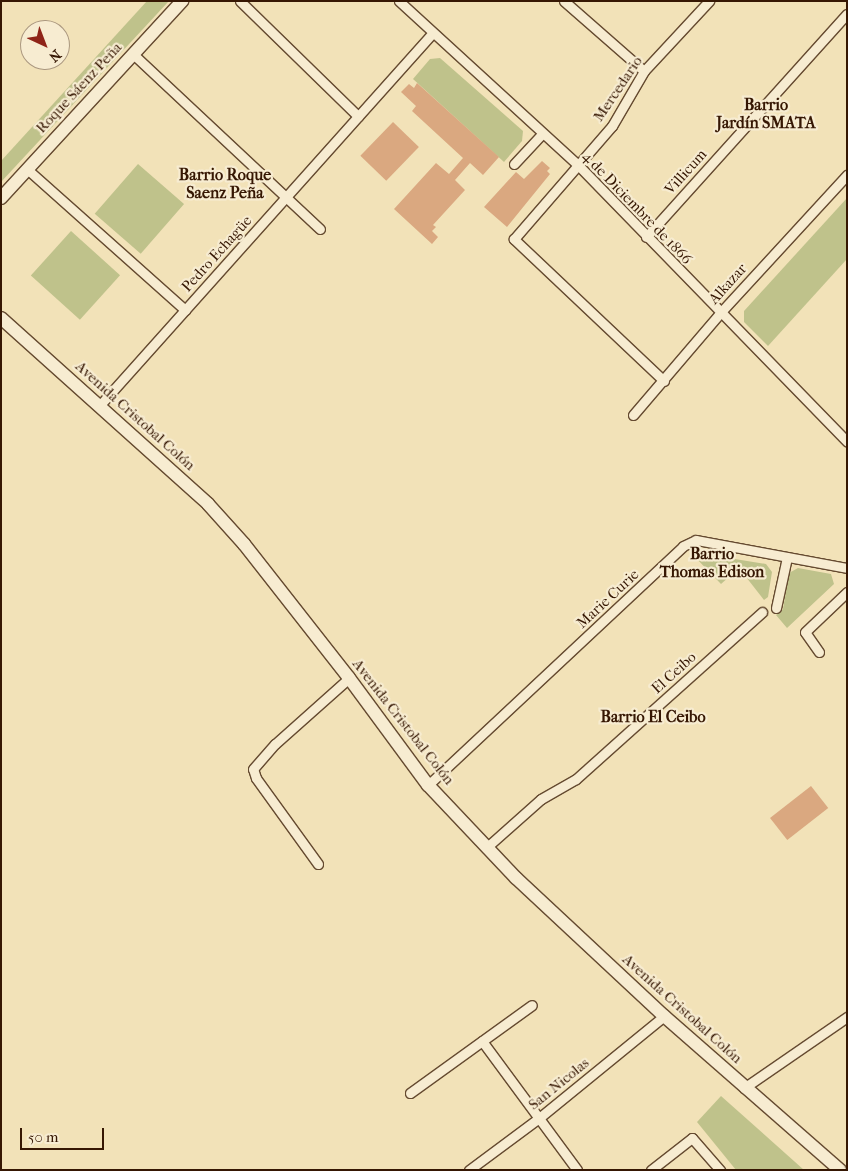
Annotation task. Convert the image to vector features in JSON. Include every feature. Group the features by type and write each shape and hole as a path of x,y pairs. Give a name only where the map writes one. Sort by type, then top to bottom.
{"main road":[{"name":"Roque Sáenz Peña","path":"1,198 182,1"},
{"name":"Avenida Cristobal Colón","path":"1,318 208,504 244,544 349,678 428,785 487,847 664,1016 744,1088 840,1170"}],"street":[{"path":"240,1 358,116"},
{"name":"4 de Diciembre de 1866","path":"399,1 578,165 720,314 847,442"},
{"path":"564,1 644,71"},
{"name":"Mercedario","path":"664,381 514,239 612,126 644,71 709,1"},
{"name":"Villicum","path":"646,237 847,14"},
{"name":"Pedro Echagüe","path":"100,405 433,33"},
{"path":"133,54 320,230"},
{"path":"514,164 542,134"},
{"path":"27,170 185,310"},
{"name":"Alkazar","path":"633,415 720,314 847,175"},
{"name":"Marie Curie","path":"428,785 683,546 696,540 847,568"},
{"path":"776,608 787,557"},
{"path":"819,652 805,632 847,592"},
{"name":"El Ceibo","path":"487,847 541,798 576,779 762,612"},
{"path":"318,864 256,778 253,769 274,744 349,678"},
{"path":"410,1093 532,1005"},
{"name":"San Nicolas","path":"469,1170 539,1118 664,1016"},
{"path":"744,1088 847,1017"},
{"path":"482,1041 577,1170"},
{"path":"651,1170 692,1138 720,1170"}],"green space":[{"path":"147,1 169,1 1,182 1,161"},
{"path":"440,58 523,131 522,141 504,162 413,79 430,59"},
{"path":"138,164 184,204 141,254 95,214"},
{"path":"847,198 847,259 768,346 744,322 744,311"},
{"path":"71,231 120,275 80,320 31,276"},
{"path":"704,554 766,564 772,572 768,597 764,600 739,568 721,584 693,555"},
{"path":"798,568 831,574 834,584 787,628 776,615 783,609 789,573"},
{"path":"721,1096 804,1170 736,1170 697,1122"}],"building":[{"path":"417,83 499,157 483,175 470,163 455,180 465,190 433,225 436,227 432,231 438,237 432,244 394,209 436,163 449,174 463,158 412,111 416,106 401,92 409,84 414,88"},
{"path":"393,122 419,147 386,181 360,156"},
{"path":"542,161 550,168 547,171 550,174 507,227 484,207 516,172 524,179"},
{"path":"811,786 828,808 787,840 770,818"}],"district":[{"name":"Barrio Jardín SMATA","path":"766,114"},
{"name":"Barrio Roque Saenz Peña","path":"225,184"},
{"name":"Barrio Thomas Edison","path":"712,563"},
{"name":"Barrio El Ceibo","path":"653,717"}]}
